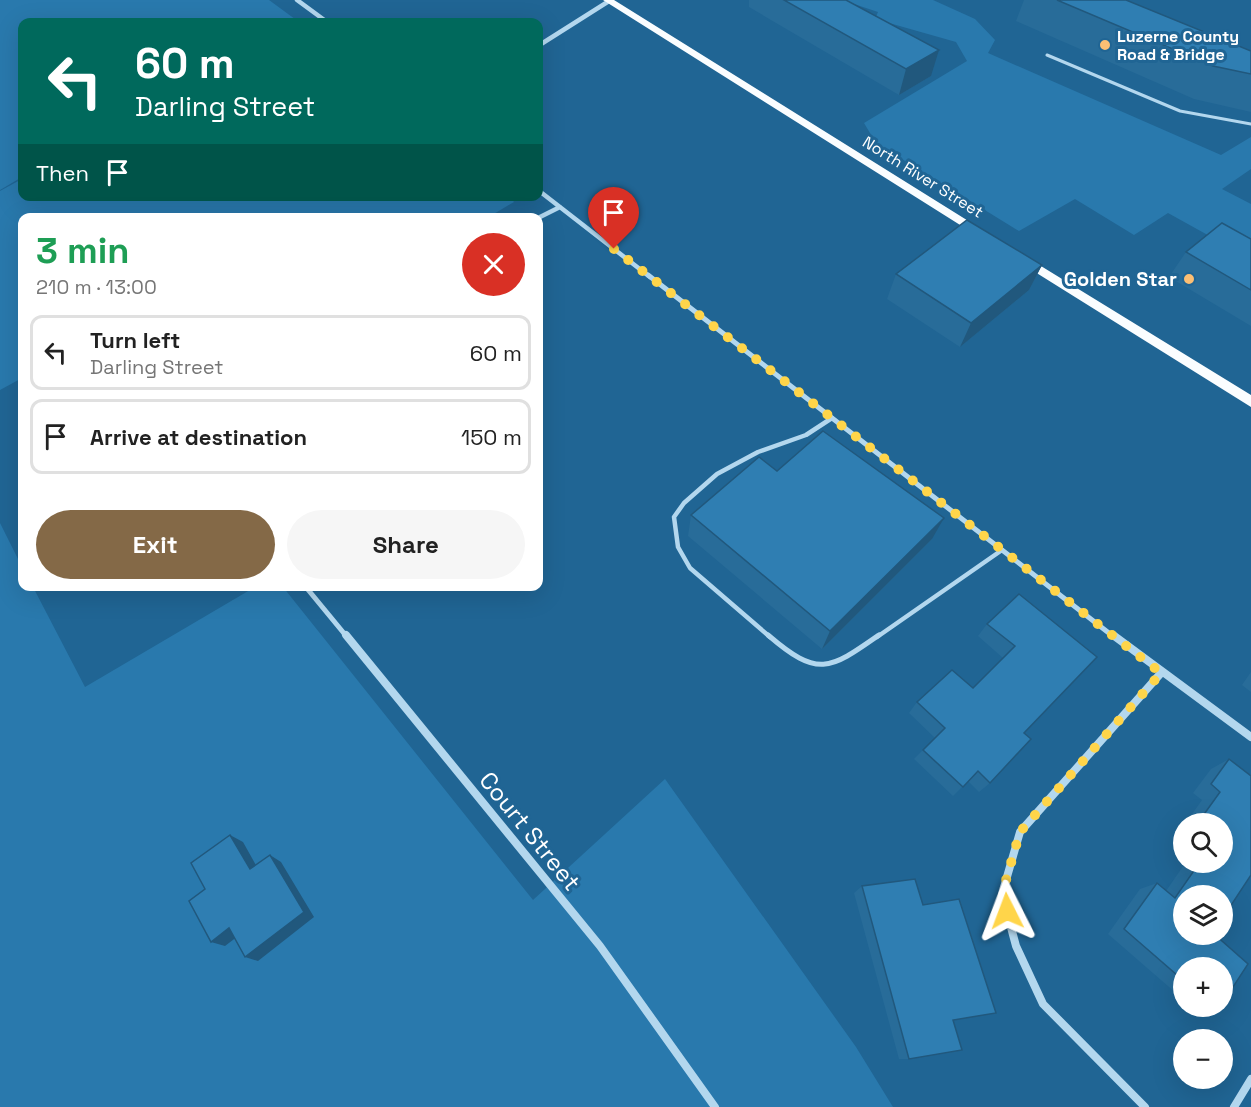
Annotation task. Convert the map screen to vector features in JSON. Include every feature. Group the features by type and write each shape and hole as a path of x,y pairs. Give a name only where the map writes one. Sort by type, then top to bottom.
{"main road":[{"name":"North River Street","path":"609,0 992,240"},
{"path":"1012,252 1251,402"}],"street":[{"path":"297,0 322,18"},
{"path":"543,43 609,0"},
{"path":"543,194 1161,673 1251,737"},
{"path":"543,216 560,207"},
{"name":"Court Street","path":"309,591 600,946 715,1107"},
{"path":"1145,1107 1043,1004 1016,946 1002,894 1020,832 1161,673"},
{"path":"1234,1107 1251,1078"}],"lane":[{"path":"1047,55 1180,111 1251,124"},
{"path":"832,418 806,435 758,452 717,474 684,504 674,517 678,547 690,568 791,655 817,666 842,661 1002,549"}],"shaded area":[{"path":"0,0 269,0 294,18 18,18 18,179 0,190"},
{"path":"830,0 933,0 975,19 995,40 988,53 1221,155 1251,137 1251,169 1222,189 1251,204 1251,259 1168,213 1134,235 1075,199 1019,231 876,143 864,123 967,61 956,42 875,19 878,12 845,1"},
{"path":"18,181 18,201 514,202 495,213 18,213 18,380 0,390 0,191"},
{"path":"0,523 18,559 18,591 35,591 85,687 248,591 286,591 533,900 665,779 856,1047 893,1107 0,1107"}],"building":[{"path":"784,0 846,0 939,50 906,69"},
{"path":"1057,0 1126,0 1251,51 1251,74 1213,66"},
{"path":"967,220 1042,265 971,323 896,274"},
{"path":"1222,223 1251,239 1251,290 1186,252"},
{"path":"823,431 944,518 830,631 691,515 759,457 777,471"},
{"path":"1019,594 1097,657 1024,733 1031,739 990,783 978,771 963,787 923,750 945,728 917,702 952,670 973,688 1015,646 987,624"},
{"path":"1229,759 1251,776 1251,875 1233,902 1233,885 1184,885 1192,873 1233,873 1233,813 1205,813 1220,792 1211,784"},
{"path":"230,835 250,869 270,855 304,912 245,957 229,928 211,942 189,901 205,889 191,863"},
{"path":"915,879 923,905 959,899 996,1013 953,1020 962,1050 909,1059 862,886"},
{"path":"1157,883 1173,896 1173,945 1226,945 1248,964 1233,987 1233,957 1173,957 1173,971 1124,929"}],"place":[{"name":"Luzerne County Road & Bridge","path":"1105,45"},
{"name":"Golden Star","path":"1189,279"}],"route":[{"path":"614,249 1161,673 1020,832 1002,894 1007,911"}]}
